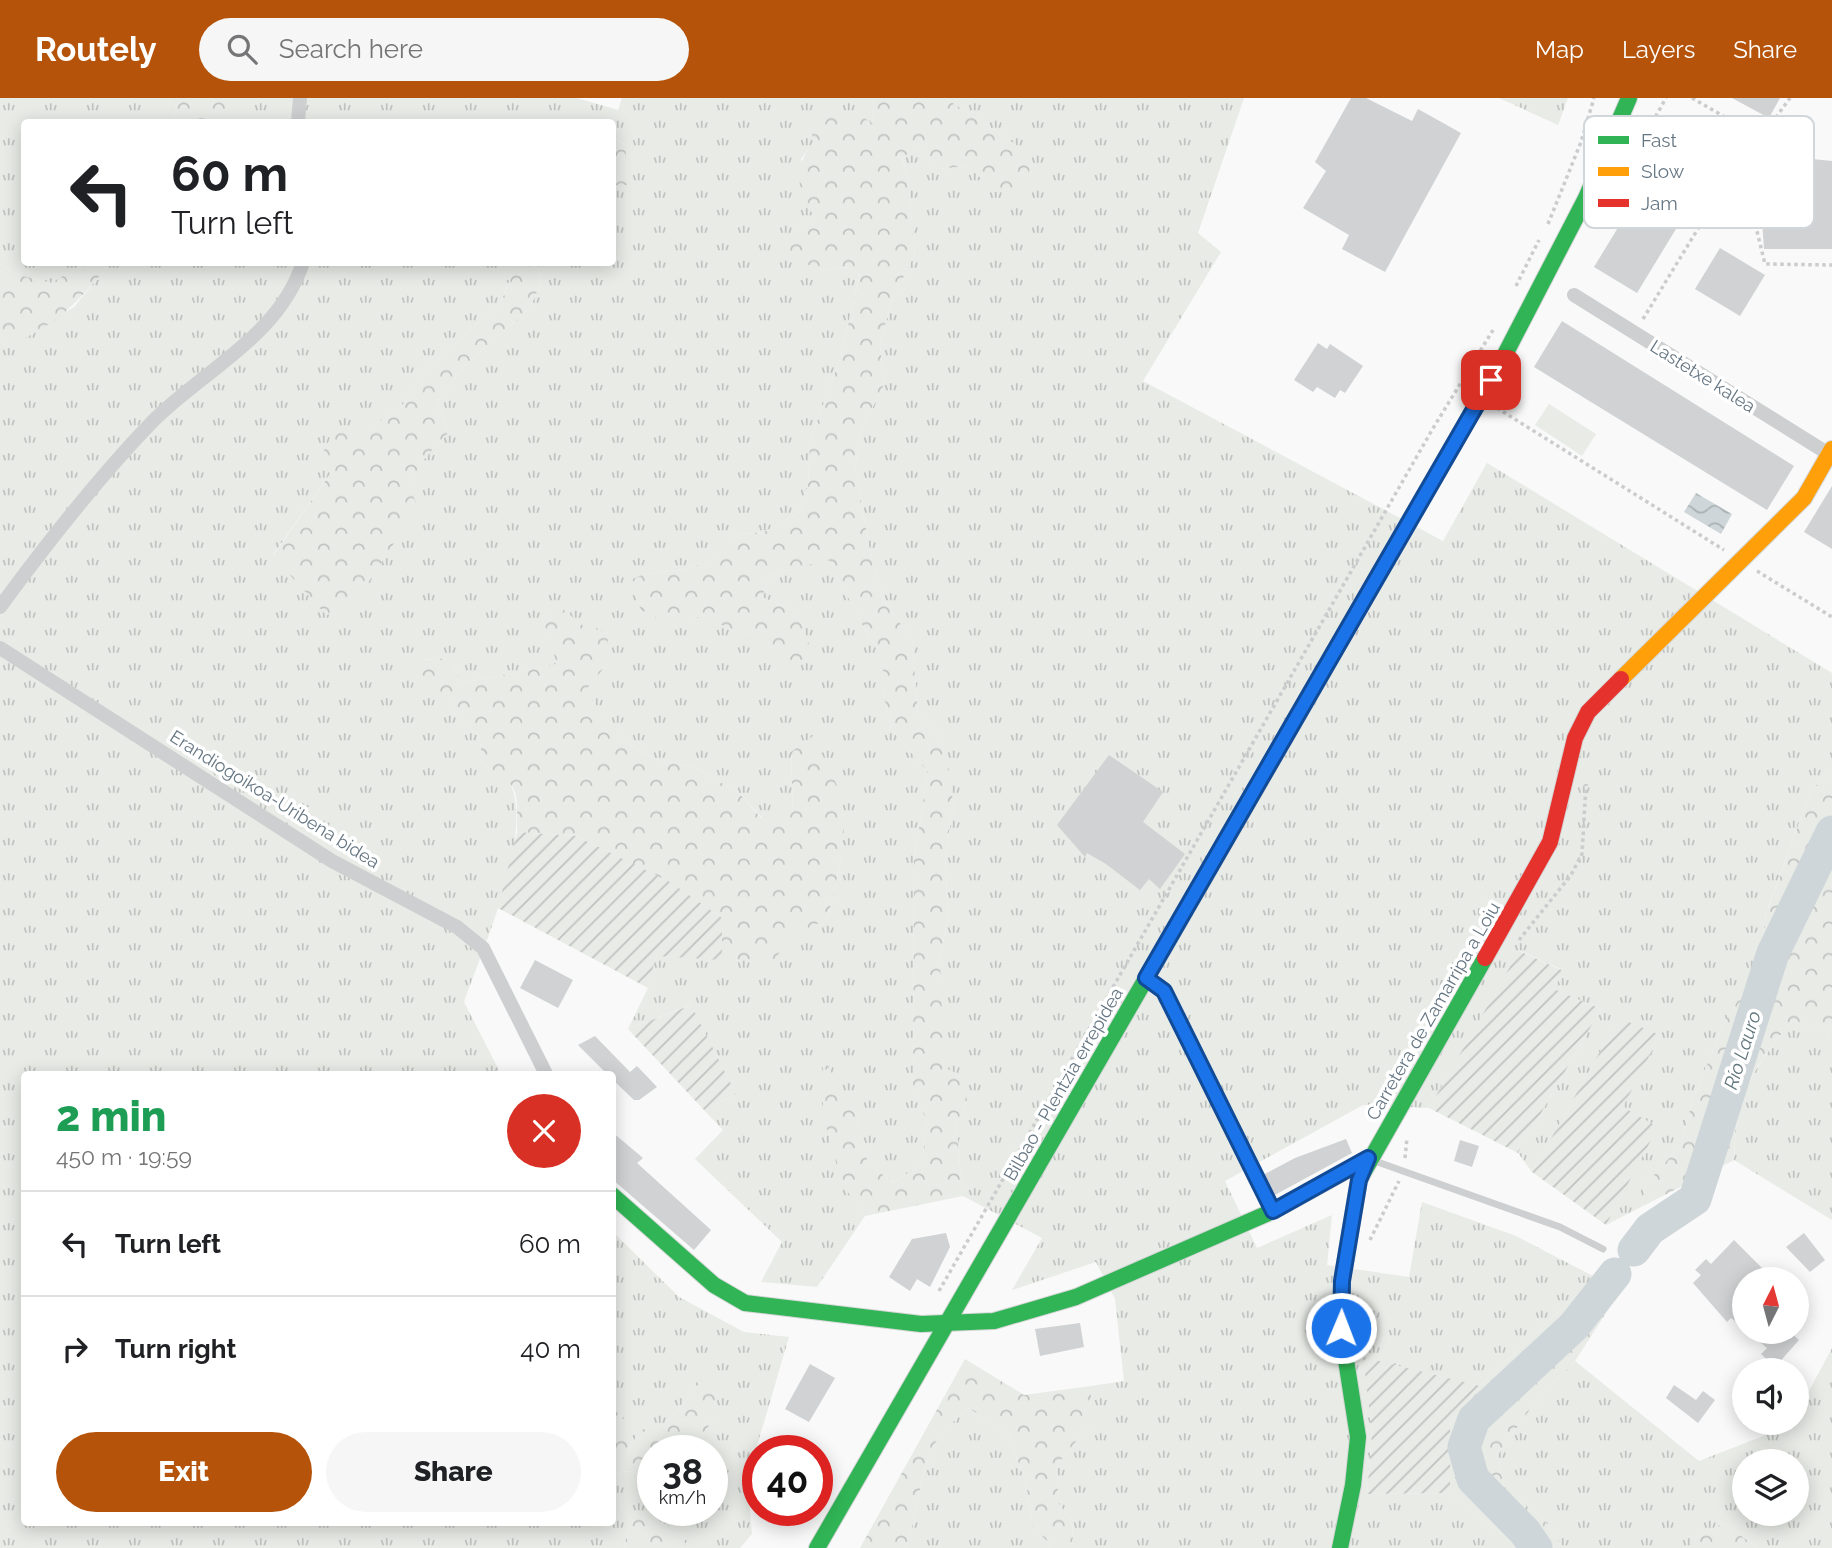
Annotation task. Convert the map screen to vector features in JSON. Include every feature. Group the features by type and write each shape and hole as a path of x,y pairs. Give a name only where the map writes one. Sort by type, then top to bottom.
{"street":[{"path":"298,119 300,98"},
{"name":"Bilbao - Plentzia errepidea","path":"1621,116 1629,98"},
{"name":"Bilbao - Plentzia errepidea","path":"817,1548 1504,356 1584,202"},
{"path":"0,607 64,520 149,425 180,394 251,340 282,302 301,266"},
{"name":"Lastetxe kalea","path":"1574,295 1831,453"},
{"name":"Carretera de Zamarripa a Loiu","path":"1340,1548 1353,1485 1357,1437 1341,1328 1342,1281 1359,1180 1368,1158 1550,842 1575,738 1588,712 1804,498 1831,453"},
{"name":"Erandiogoikoa-Uribena bidea","path":"0,648 332,861 466,934 483,948 544,1071"},
{"path":"616,1199 714,1285 745,1303 920,1324 994,1321 1076,1297 1273,1211 1368,1158"}],"lane":[{"path":"1146,978 1164,991 1273,1211"},
{"path":"1368,1158 1560,1227 1603,1249"}],"path":[{"path":"1589,116 1594,98"},
{"path":"1692,98 1723,116"},
{"path":"1777,116 1790,98"},
{"path":"1547,227 1584,132"},
{"path":"1634,333 1698,228"},
{"path":"1756,228 1765,264 1832,265"},
{"path":"1515,289 1540,239"},
{"path":"920,1324 1432,430 1496,326"},
{"path":"1497,408 1832,617"},
{"path":"1511,948 1572,874 1582,854 1588,775"},
{"path":"1368,1246 1381,1214 1406,1172 1407,1133"}],"green space":[{"path":"0,98 168,98 176,119 21,119 21,266 80,266 51,283 15,274 0,264"},
{"path":"168,98 230,98 230,119 176,119"},
{"path":"230,98 577,98 618,110 622,98 875,98 872,123 854,111 834,114 801,159 813,215 796,230 819,270 850,267 860,273 840,359 810,441 808,485 799,513 764,532 732,535 719,558 685,569 644,574 693,616 723,623 754,640 784,670 796,612 762,597 770,574 829,559 869,638 883,651 885,700 891,729 928,772 914,858 913,1092 927,1121 922,1164 893,1183 868,1163 854,1106 843,1140 841,1174 865,1216 817,1287 761,1282 782,1242 695,1159 723,1130 704,1110 736,1094 690,1005 628,1029 648,988 655,956 743,958 828,918 840,863 844,814 791,752 793,813 763,819 739,793 696,768 655,759 626,743 584,691 607,664 586,629 555,604 543,620 558,664 462,683 450,658 423,660 451,699 457,720 479,735 483,764 507,778 516,802 516,829 503,891 464,1002 499,1071 21,1071 21,1526 616,1526 616,1473 630,1471 637,1477 637,1517 631,1514 624,1548 0,1548 0,342 7,347 74,307 108,266 503,266 512,274 501,302 421,375 400,409 367,430 335,467 273,555 408,484 425,458 448,433 437,402 465,365 530,308 542,280 538,266 616,266 616,185 632,185 624,170 626,146 616,138 616,119 230,119"},
{"path":"875,98 945,98 1022,149 1030,169 1021,191 995,192 968,166 937,169 922,150 902,156 908,179 915,254 892,300 880,343 884,385 861,430 855,467 871,557 883,599 912,640 918,714 940,736 950,774 953,806 945,858 948,917 940,959 944,1067 962,1076 967,1101 956,1124 963,1196 865,1216 842,1184 823,1115 823,1060 854,1106 868,1163 893,1183 922,1164 927,1121 913,1092 914,858 928,772 891,729 885,700 882,651 869,638 829,560 770,574 762,597 796,612 813,654 783,670 752,642 721,624 693,616 677,628 641,610 628,581 644,574 685,569 718,558 732,535 764,532 799,513 808,485 810,441 840,359 860,274 850,267 819,270 781,251 796,230 813,215 799,179 802,162 813,142 810,116 854,111 872,123"},
{"path":"945,98 1244,98 1198,233 1221,252 1143,381 1443,541 1487,463 1832,673 1832,771 1811,790 1767,911 1756,970 1723,1025 1692,1102 1681,1145 1646,1184 1641,1207 1606,1225 1657,1127 1622,1107 1659,1035 1619,1019 1532,1172 1518,1153 1601,1009 1553,989 1563,970 1520,951 1429,1108 1363,1105 1225,1181 1257,1248 1332,1215 1327,1265 1409,1277 1422,1202 1516,1236 1595,1277 1480,1386 1364,1358 1372,1432 1367,1494 1450,1493 1513,1543 1515,1548 1073,1548 1072,1521 1058,1503 1057,1465 1091,1423 1091,1386 1124,1381 1115,1299 1096,1262 1012,1290 1042,1238 963,1196 956,1124 967,1101 944,1067 941,1030 940,959 948,917 945,858 953,806 940,736 918,714 912,640 883,599 871,557 855,467 861,430 884,385 880,343 892,300 915,254 908,179 902,155 922,150 937,169 968,166 1022,149"},
{"path":"1499,98 1568,98 1558,125"},
{"path":"616,138 626,146 625,170 632,185 616,185"},
{"path":"0,264 15,274 51,283 80,266 107,266 76,302 53,321 7,347 0,342"},
{"path":"502,266 538,266 542,280 530,308 465,365 437,402 448,433 425,458 408,484 418,507 350,610 326,615 273,556 335,467 322,454 333,433 367,430 400,409 421,375 501,302 512,275"},
{"path":"1549,404 1596,434 1582,456 1535,425"},
{"path":"555,603 586,628 608,631 607,664 585,691 626,743 655,759 696,768 739,793 762,819 793,812 791,752 813,736 837,785 843,806 841,855 828,918 786,940 776,959 722,960 722,918 670,883 576,836 517,832 514,790 504,778 483,764 479,735 457,720 451,699 420,691 423,660 450,658 462,683 557,664 543,620"},
{"path":"1832,771 1832,1038 1826,1031 1792,1020 1748,1084 1738,1116 1734,1160 1641,1207 1646,1184 1681,1145 1692,1102 1723,1025 1756,970 1767,912 1811,790"},
{"path":"517,832 576,836 670,882 722,918 722,960 656,956 648,988 498,908"},
{"path":"1519,951 1564,971 1554,989 1601,1009 1518,1153 1429,1108"},
{"path":"691,1005 736,1094 704,1110 628,1029"},
{"path":"1619,1018 1660,1035 1623,1107 1658,1127 1606,1225 1532,1172"},
{"path":"1792,1020 1826,1031 1832,1038 1832,1220 1734,1160 1739,1116 1749,1084 1756,1069"},
{"path":"616,1235 679,1297 744,1332 789,1337 760,1435 742,1435 742,1526 751,1526 752,1534 740,1548 682,1548 685,1544 653,1526 728,1526 728,1435 702,1435 716,1417 705,1377 664,1425 640,1431 627,1452 629,1427 616,1411"},
{"path":"1595,1277 1621,1290 1575,1361 1533,1405 1497,1456 1505,1491 1542,1517 1563,1548 1515,1548 1513,1543 1450,1493 1450,1424 1480,1386"},
{"path":"1832,1348 1832,1548 1758,1548 1723,1523 1693,1540 1691,1548 1563,1548 1542,1517 1505,1491 1497,1456 1533,1405 1575,1361 1699,1461 1766,1435 1809,1435 1809,1391"},
{"path":"1363,1357 1480,1386 1450,1424 1450,1493 1367,1494 1372,1432"},
{"path":"965,1359 1024,1395 1091,1386 1091,1423 1057,1465 1058,1503 1072,1521 1073,1548 1049,1548 1051,1545 1033,1527 1026,1483 1008,1434 969,1408 941,1434 934,1446 905,1548 860,1548"},
{"path":"705,1377 718,1391 716,1417 702,1435 637,1435 640,1430 664,1425"},
{"path":"969,1408 1008,1434 1026,1483 1033,1527 1051,1545 1049,1548 905,1548 934,1446 941,1434"},
{"path":"616,1411 629,1427 628,1451 637,1435 637,1477 630,1471 616,1473"},
{"path":"631,1514 637,1515 637,1526 669,1526 686,1544 682,1548 624,1548"},
{"path":"1723,1523 1758,1548 1691,1548 1693,1540"}],"water":[{"path":"1696,493 1732,514 1721,534 1684,512"}],"building":[{"path":"1351,98 1366,98 1412,121 1418,109 1461,133 1385,272 1342,249 1349,235 1303,208 1326,171 1315,162"},
{"path":"1732,98 1780,98 1770,116"},
{"path":"1814,159 1832,161 1832,249 1764,249 1763,228 1814,228"},
{"path":"1618,228 1677,228 1637,293 1594,267"},
{"path":"1720,248 1765,275 1740,316 1695,289"},
{"path":"1562,321 1794,466 1767,510 1534,367"},
{"path":"1318,343 1327,349 1330,344 1363,366 1345,393 1340,390 1335,398 1317,387 1313,392 1294,380"},
{"path":"1832,486 1832,549 1804,532"},
{"path":"1109,755 1163,792 1143,822 1185,854 1160,889 1149,879 1140,890 1106,864 1087,853 1085,857 1057,825"},
{"path":"535,960 573,980 558,1008 520,988"},
{"path":"595,1036 630,1072 637,1066 657,1087 639,1100 634,1100 616,1083 616,1071 604,1071 578,1045"},
{"path":"616,1135 643,1158 637,1163 711,1230 694,1250 616,1182"},
{"path":"1346,1139 1352,1153 1273,1196 1263,1175 1295,1158"},
{"path":"1460,1140 1479,1146 1472,1167 1454,1161"},
{"path":"946,1233 950,1247 930,1287 917,1279 910,1291 889,1277 912,1239"},
{"path":"1804,1233 1825,1260 1810,1272 1810,1267 1805,1267 1786,1247"},
{"path":"1734,1240 1761,1267 1732,1267 1732,1319 1727,1322 1693,1283 1701,1275 1695,1270 1706,1259 1711,1264"},
{"path":"1080,1323 1084,1347 1040,1356 1035,1329"},
{"path":"1762,1344 1795,1344 1783,1358 1765,1358 1761,1354 1767,1348"},
{"path":"810,1364 835,1378 809,1422 785,1409"},
{"path":"1674,1385 1696,1400 1703,1391 1715,1400 1698,1423 1666,1398"}],"waterway":[{"name":"Río Lauro","path":"1634,1250 1650,1229 1695,1199 1773,953 1832,832"},
{"name":"Río Lauro","path":"1536,1548 1525,1532 1473,1479 1464,1447 1474,1419 1574,1326 1615,1274"}],"traffic: fast":[{"path":"1621,116 1629,98"},
{"path":"1498,368 1584,202"},
{"path":"817,1548 1255,790"},
{"path":"1340,1548 1353,1485 1358,1437 1341,1328 1342,1281 1359,1180 1485,958"},
{"path":"616,1199 714,1285 745,1303 921,1324 994,1321 1076,1297 1273,1211 1369,1158"}],"traffic: slow":[{"path":"1380,572 1498,368"},
{"path":"1621,679 1804,498 1832,449"}],"traffic: jam":[{"path":"1255,790 1380,572"},
{"path":"1485,958 1550,842 1575,738 1588,712 1621,679"}],"route":[{"path":"1341,1328 1342,1281 1359,1180 1368,1158 1273,1211 1164,991 1146,978 1491,380"}]}
